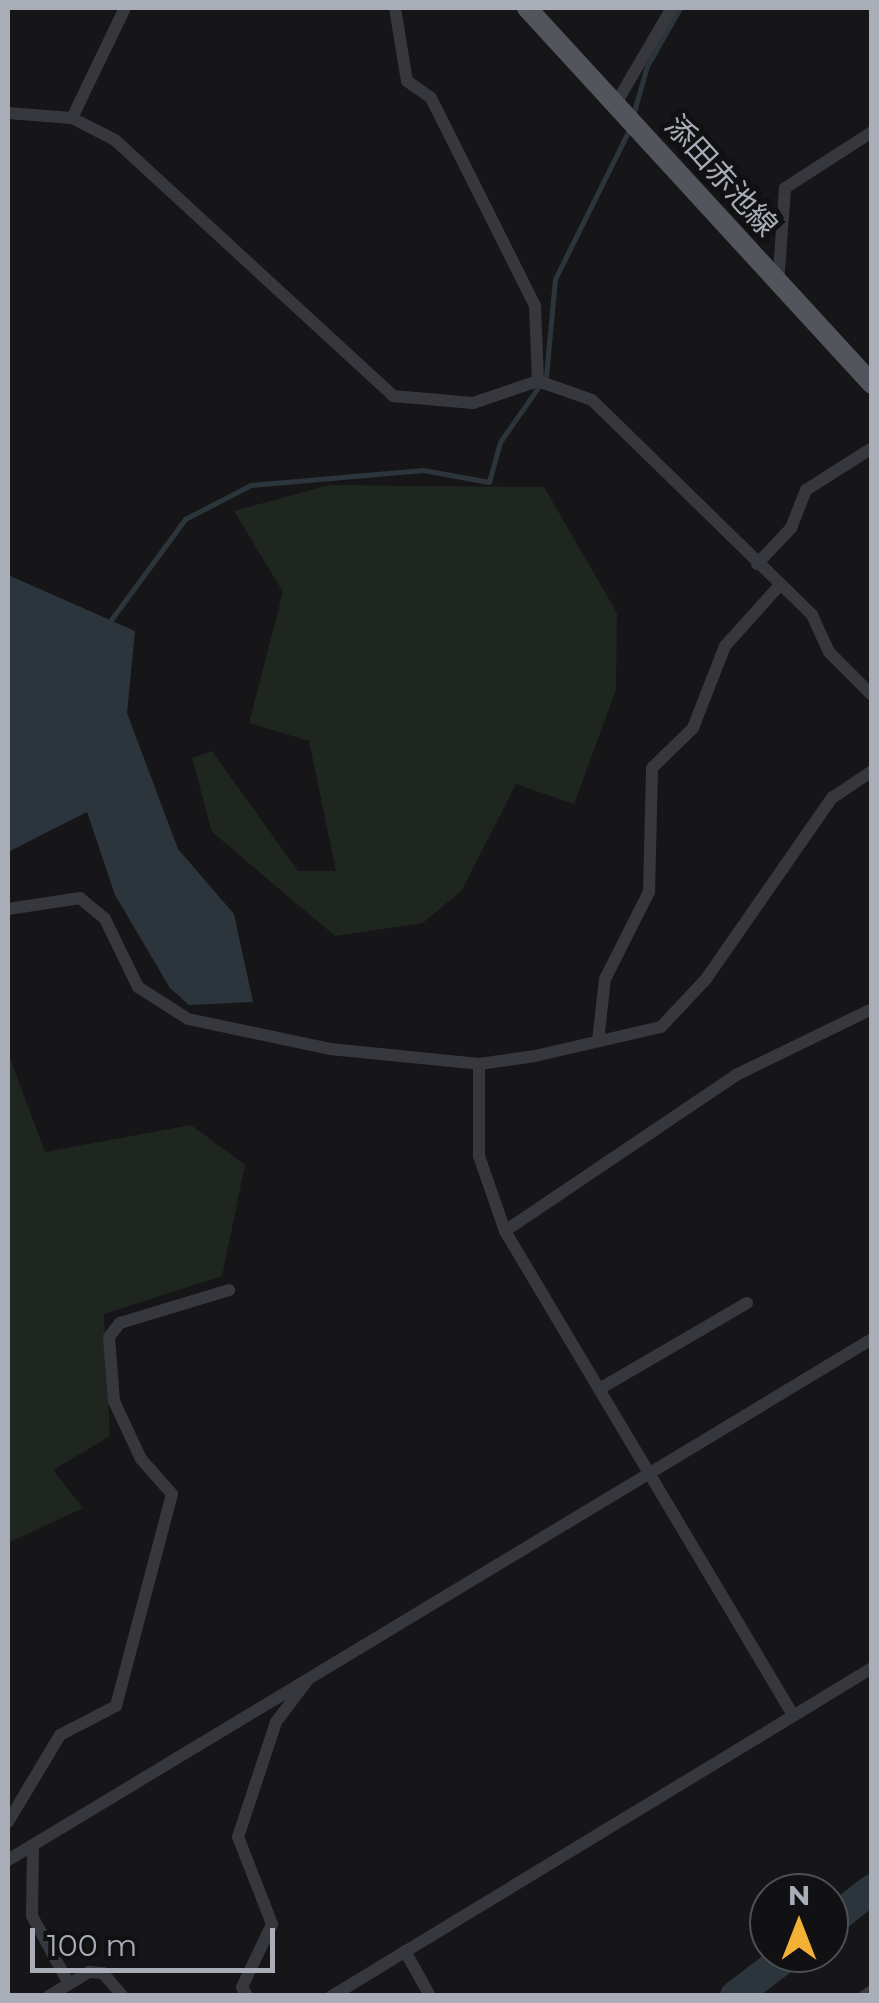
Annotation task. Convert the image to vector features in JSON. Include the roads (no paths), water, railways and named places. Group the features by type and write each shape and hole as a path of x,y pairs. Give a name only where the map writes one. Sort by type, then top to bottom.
{"main road":[{"name":"添田赤池線","path":"526,8 872,384"}],"street":[{"path":"72,118 125,8"},
{"path":"395,8 408,81 431,98 535,306 538,381"},
{"path":"615,105 672,8"},
{"path":"8,112 72,118 115,140 228,237 393,396 473,402 538,381 592,400 641,440 780,585 872,696"},
{"path":"778,284 785,188 872,132"},
{"path":"757,564 791,528 806,490 872,448"},
{"path":"598,1041 605,979 649,892 652,768 693,728 724,646 780,585"},
{"path":"8,910 80,898 104,920 138,987 188,1018 290,1044 479,1064 661,1027 706,979 832,798 872,771"},
{"path":"505,1231 736,1075 872,1009"},
{"path":"479,1064 479,1156 505,1231 793,1715"},
{"path":"8,1822 60,1736 116,1706 172,1494 141,1460 114,1401 109,1337 120,1323 229,1290"},
{"path":"601,1388 747,1303"},
{"path":"8,1860 649,1478 872,1338"},
{"path":"332,1996 872,1668"},
{"path":"247,1996 242,1988 272,1924 238,1836 276,1722 307,1682"},
{"path":"33,1845 32,1916 69,1984"},
{"path":"405,1951 430,1996"},
{"path":"49,1996 69,1984 103,1973 122,1996"},
{"path":"864,1996 872,1991"}],"waterway":[{"path":"633,115 647,66 680,8"},
{"path":"108,624 185,519 251,485 423,470 489,482 500,442 546,376 555,279 629,130"},
{"path":"849,1907 872,1889"},
{"path":"735,1996 765,1973"}]}
